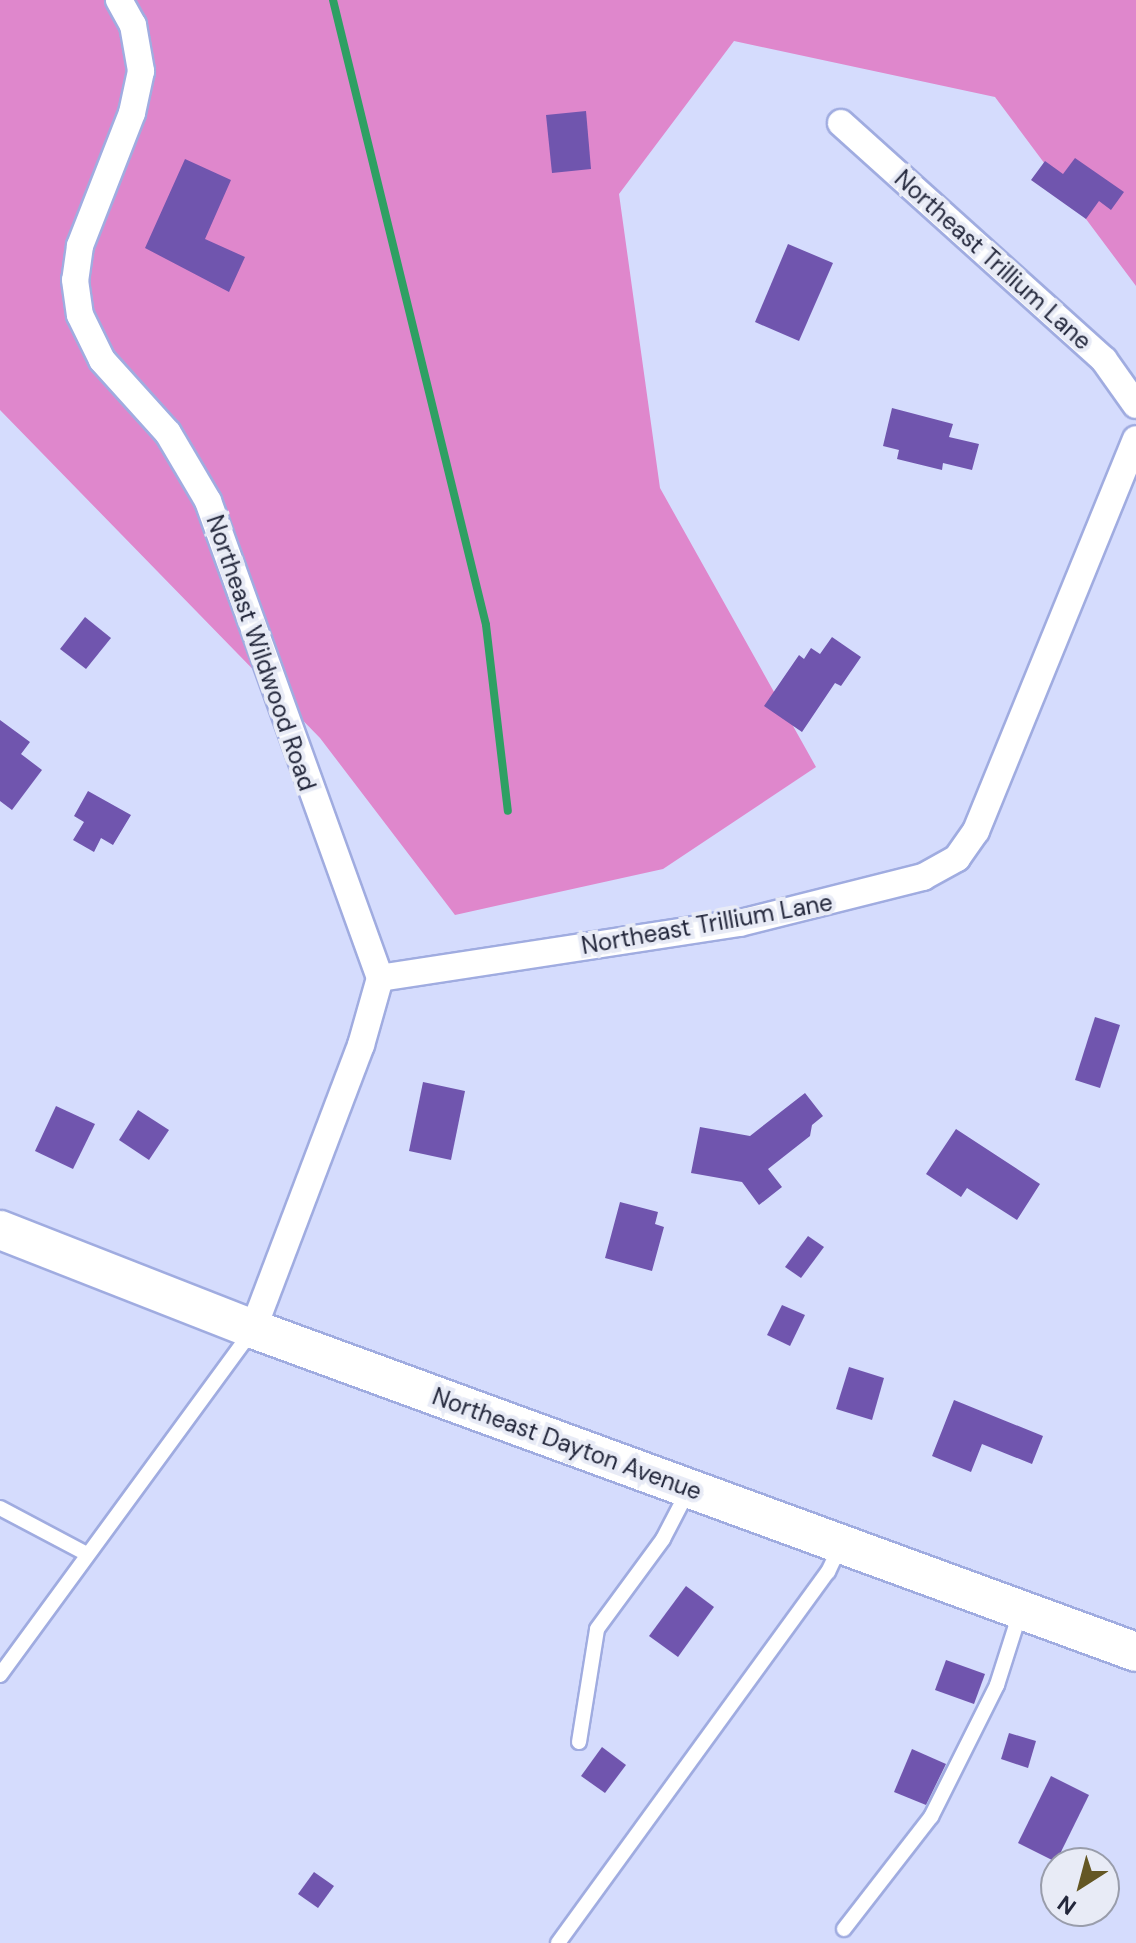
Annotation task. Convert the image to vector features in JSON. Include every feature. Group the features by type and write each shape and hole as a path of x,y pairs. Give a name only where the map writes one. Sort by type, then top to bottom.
{"street":[{"name":"Northeast Wildwood Road","path":"119,0 133,25 141,71 132,113 80,246 75,280 80,315 102,360 168,433 208,501 380,978"},
{"name":"Northeast Trillium Lane","path":"841,123 1104,360 1136,405"},
{"name":"Northeast Trillium Lane","path":"380,978 740,923 923,877 957,858 976,831 1136,439"},
{"path":"253,1329 361,1045 380,978"},
{"name":"Northeast Dayton Avenue","path":"2,1235 1136,1652"}],"lane":[{"path":"0,1675 253,1329"},
{"path":"579,1742 597,1629 663,1539 689,1488"},
{"path":"0,1508 87,1554"},
{"path":"558,1943 828,1572 841,1544"},
{"path":"844,1929 931,1817 997,1685 1021,1610"}],"shaded area":[{"path":"0,0 1136,0 1136,286 995,97 734,41 619,194 660,488 816,767 663,869 455,915 320,738 0,410"}],"building":[{"path":"586,111 591,169 552,173 546,115"},
{"path":"1075,158 1124,192 1111,210 1099,201 1086,219 1031,180 1045,161 1063,174"},
{"path":"185,159 231,180 205,239 245,257 229,292 145,248"},
{"path":"788,244 833,263 799,341 755,322"},
{"path":"892,408 953,424 949,437 979,444 972,470 943,463 942,470 897,459 899,450 883,446"},
{"path":"85,617 111,638 86,669 60,649"},
{"path":"832,637 861,657 841,686 835,683 802,732 764,706 799,655 804,659 811,648 820,654"},
{"path":"0,720 30,742 21,754 42,770 12,810 0,801"},
{"path":"88,791 131,815 113,845 101,838 94,852 73,840 84,822 74,816"},
{"path":"1095,1017 1120,1025 1100,1088 1075,1080"},
{"path":"423,1082 465,1091 451,1160 409,1151"},
{"path":"805,1093 823,1116 812,1125 810,1136 768,1169 782,1187 759,1205 742,1182 691,1173 700,1127 750,1136"},
{"path":"56,1106 95,1124 73,1169 35,1151"},
{"path":"138,1110 169,1130 149,1160 119,1140"},
{"path":"956,1129 1040,1184 1017,1220 967,1188 961,1197 926,1174"},
{"path":"620,1202 658,1212 655,1224 664,1227 652,1271 605,1258"},
{"path":"808,1236 824,1247 801,1278 785,1267"},
{"path":"782,1305 805,1315 790,1346 767,1335"},
{"path":"849,1367 884,1378 872,1420 836,1409"},
{"path":"954,1400 1043,1436 1032,1464 982,1444 971,1472 932,1456"},
{"path":"686,1586 714,1607 678,1657 649,1636"},
{"path":"946,1660 985,1674 974,1704 935,1690"},
{"path":"1009,1733 1036,1741 1028,1768 1001,1759"},
{"path":"602,1747 626,1765 605,1793 581,1776"},
{"path":"912,1749 946,1764 926,1805 894,1792"},
{"path":"1051,1776 1089,1795 1063,1847 1040,1847 1040,1854 1018,1843"},
{"path":"314,1872 334,1886 318,1908 298,1894"}],"waterway":[{"path":"333,0 486,625 508,811"}]}
